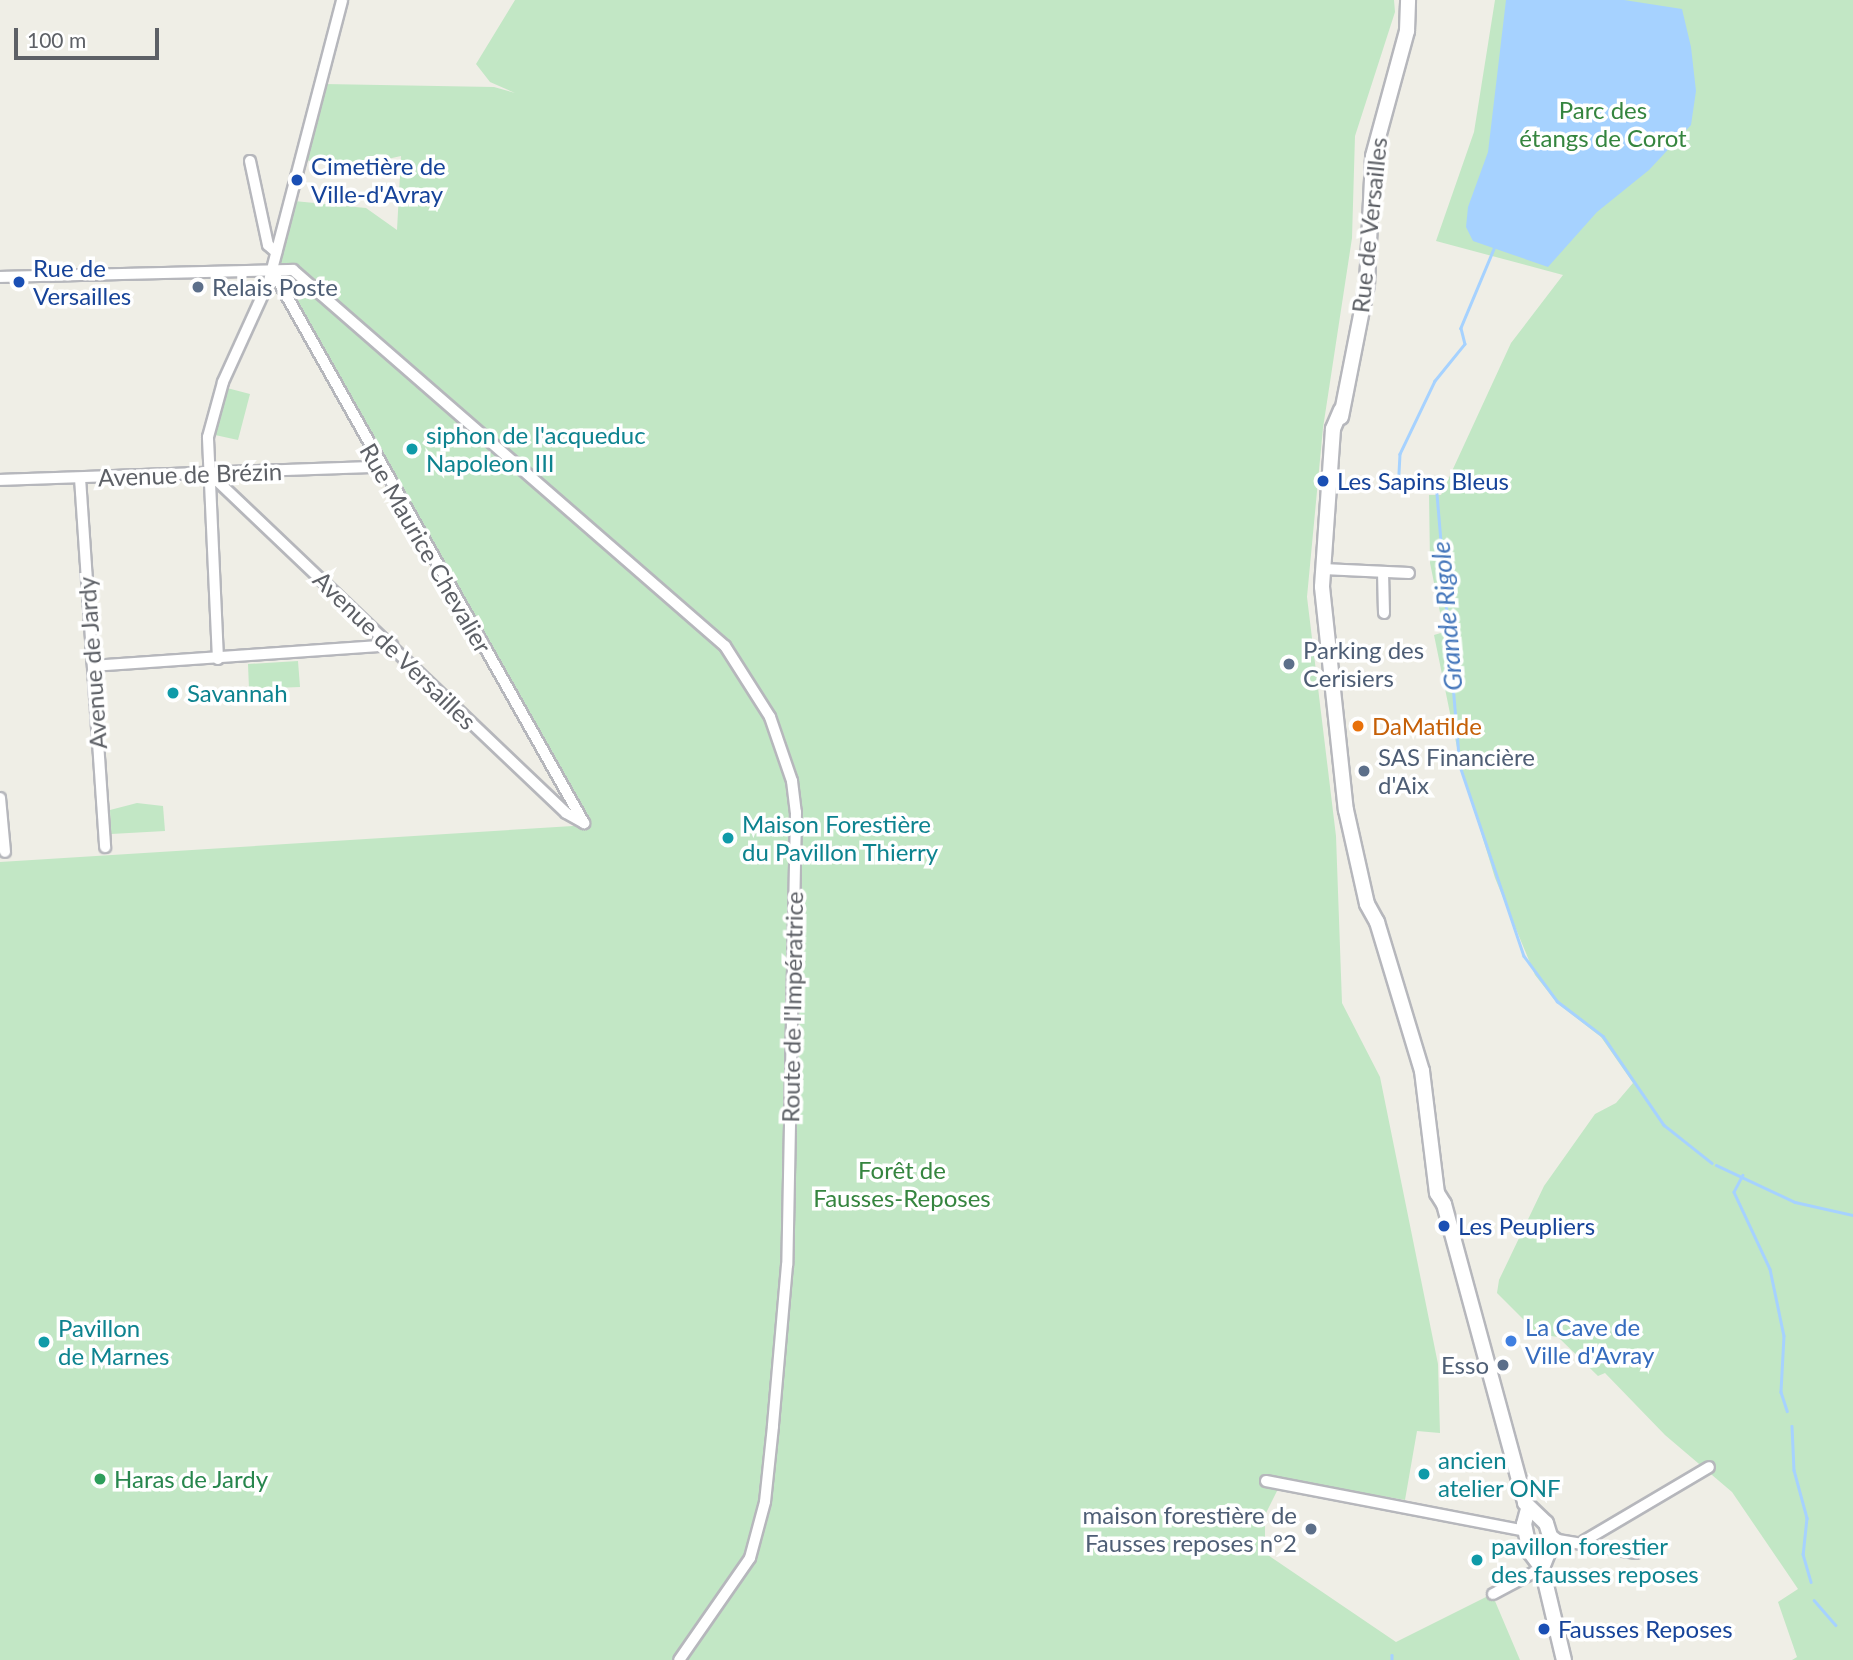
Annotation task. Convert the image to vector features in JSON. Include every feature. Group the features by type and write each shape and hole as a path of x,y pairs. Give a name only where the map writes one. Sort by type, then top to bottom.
{"main road":[{"name":"Rue de Versailles","path":"1408,0 1407,31 1373,156 1367,285 1341,410 1333,429 1322,619 1346,810 1364,880 1377,900 1377,922 1422,1071 1434,1149 1443,1171 1444,1204 1528,1509"},
{"path":"1528,1509 1525,1531 1533,1559 1544,1563"},
{"path":"1528,1509 1546,1523 1552,1543 1544,1563 1564,1660"}],"street":[{"path":"218,659 208,437 223,382 272,270 342,0"},
{"path":"250,161 268,244 276,252"},
{"path":"0,277 272,270"},
{"name":"Rue Maurice Chevalier","path":"272,270 584,823"},
{"name":"Route de l'Impératrice","path":"272,270 293,270 725,646 770,717 792,780 796,812 787,1265 765,1502 750,1558 679,1660"},
{"name":"Avenue de Brézin","path":"0,480 381,467"},
{"name":"Avenue de Versailles","path":"209,473 566,813 584,823"},
{"name":"Avenue de Jardy","path":"79,478 105,848"},
{"path":"1323,569 1409,573"},
{"path":"1383,572 1384,613"},
{"path":"93,666 392,645"},
{"path":"0,798 5,852"},
{"path":"1493,1594 1709,1467"},
{"path":"1266,1481 1525,1531"},
{"path":"1549,1534 1636,1553"}],"green space":[{"name":"Forêt de Fausses-Reposes","path":"515,0 1394,0 1395,12 1355,136 1352,238 1323,428 1307,597 1336,836 1342,1003 1380,1077 1438,1364 1440,1433 1417,1431 1405,1500 1283,1479 1265,1515 1265,1553 1396,1642 1492,1594 1520,1660 0,1660 0,862 589,825 278,266 294,201 366,208 397,230 401,156 356,166 303,160 324,84 494,87 515,93 490,82 476,64"},
{"name":"Parc des étangs de Corot","path":"1495,0 1853,0 1853,1660 1792,1660 1797,1657 1778,1602 1798,1589 1732,1492 1665,1435 1605,1373 1598,1376 1558,1337 1538,1334 1497,1293 1499,1280 1544,1186 1595,1114 1616,1103 1633,1083 1601,1037 1557,1003 1535,975 1495,878 1461,767 1434,635 1444,632 1430,563 1429,495 1441,495 1511,343 1563,275 1436,241 1474,132"},
{"path":"227,388 250,394 238,440 215,435"},
{"path":"298,661 300,687 249,689 248,664"},
{"path":"137,803 163,806 165,831 111,834 110,810"}],"water":[{"path":"1506,0 1624,0 1682,9 1691,47 1696,91 1691,125 1649,170 1597,212 1548,267 1473,241 1466,227 1468,207 1488,152"}],"waterway":[{"name":"Grande Rigole","path":"1494,249 1461,328 1465,344 1435,381 1400,454 1399,476 1436,482 1460,766 1524,956 1557,1001 1603,1036 1664,1125 1712,1163"},
{"name":"Grande Rigole","path":"1716,1165 1795,1202 1853,1215"},
{"path":"1743,1175 1734,1192 1770,1269 1784,1336 1781,1392 1787,1411"},
{"path":"1792,1426 1794,1470 1807,1518 1803,1554 1811,1582"},
{"path":"1814,1600 1836,1625"},
{"path":"1392,1655 1392,1660"}],"place":[{"name":"Cimetière de Ville-d'Avray","path":"297,180"},
{"name":"Rue de Versailles","path":"19,282"},
{"name":"Relais Poste","path":"198,287"},
{"name":"siphon de l'acqueduc Napoleon III","path":"412,449"},
{"name":"Les Sapins Bleus","path":"1323,481"},
{"name":"Parking des Cerisiers","path":"1289,664"},
{"name":"Savannah","path":"173,693"},
{"name":"DaMatilde","path":"1358,726"},
{"name":"SAS Financière d'Aix","path":"1364,771"},
{"name":"Maison Forestière du Pavillon Thierry","path":"728,838"},
{"name":"Les Peupliers","path":"1444,1226"},
{"name":"La Cave de Ville d'Avray","path":"1511,1341"},
{"name":"Pavillon de Marnes","path":"44,1342"},
{"name":"Esso","path":"1503,1365"},
{"name":"ancien atelier ONF","path":"1424,1474"},
{"name":"Haras de Jardy","path":"100,1479"},
{"name":"maison forestière de Fausses reposes n°2","path":"1311,1529"},
{"name":"pavillon forestier des fausses reposes","path":"1477,1560"},
{"name":"Fausses Reposes","path":"1544,1629"}]}
